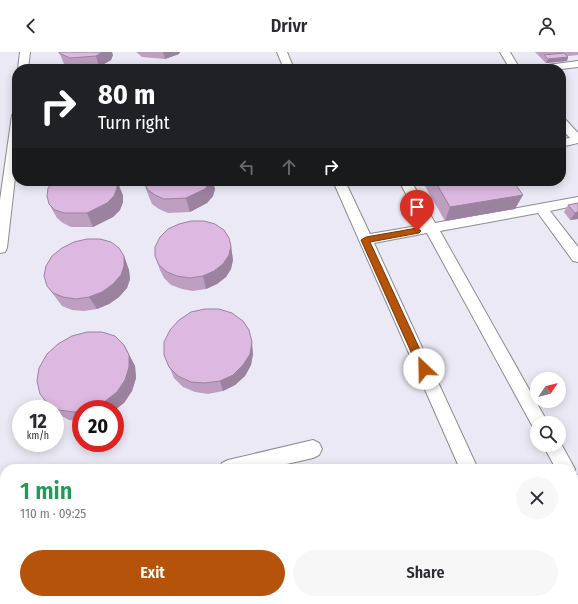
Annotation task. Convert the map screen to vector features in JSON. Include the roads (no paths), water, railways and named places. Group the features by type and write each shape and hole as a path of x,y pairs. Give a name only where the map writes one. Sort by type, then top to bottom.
{"lane":[{"path":"24,64 25,52"},
{"path":"282,52 287,64"},
{"path":"505,52 512,64"},
{"path":"566,66 578,64"},
{"path":"566,127 578,140"},
{"path":"566,142 578,140"},
{"path":"0,248 12,154"},
{"path":"341,186 467,464"},
{"path":"408,186 536,416"},
{"path":"366,240 578,201"},
{"path":"541,208 578,257"},
{"path":"249,464 312,449"},
{"path":"556,452 563,464"}]}
